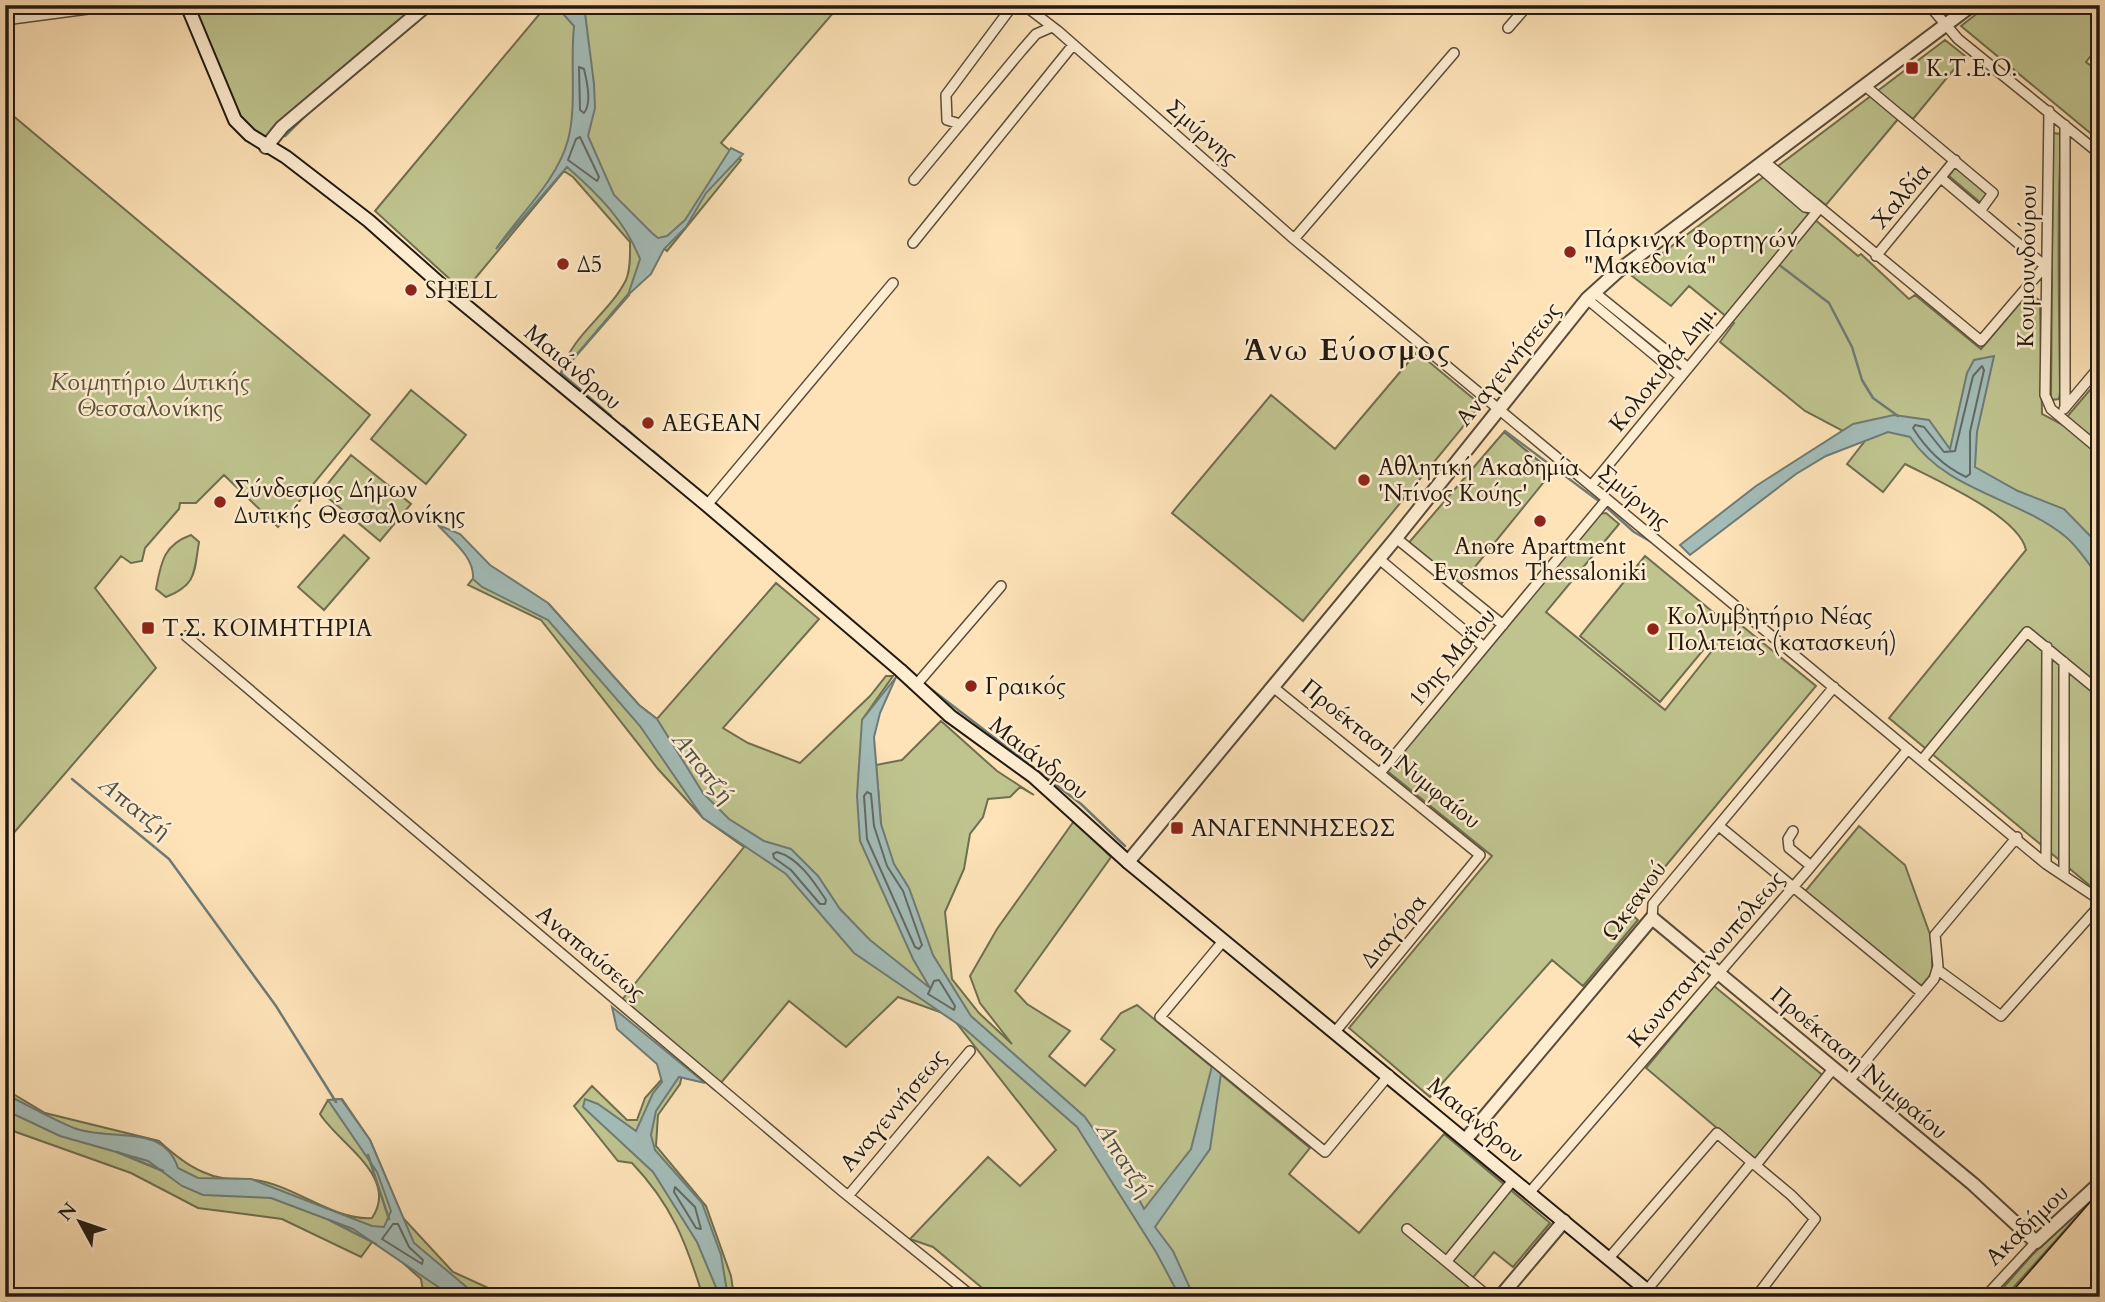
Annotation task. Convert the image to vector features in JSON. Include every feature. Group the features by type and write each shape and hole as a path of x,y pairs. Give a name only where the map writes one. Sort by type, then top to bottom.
{"highway":[{"path":"2019,1297 2100,1204"},
{"path":"2036,1297 2100,1226"},
{"path":"2051,1297 2100,1242"},
{"path":"2070,1297 2100,1263"}],"street":[{"path":"5,20 118,5"},
{"name":"Μαιάνδρου","path":"187,5 236,120 266,147 286,156 369,220 448,291 707,505 950,716 1034,777 1128,862 1651,1294"},
{"path":"266,147 282,127 427,5"},
{"path":"960,124 947,120 946,95 1013,5"},
{"name":"Σμύρνης","path":"1024,5 1294,239 1499,411 2017,837 2046,864 2100,903"},
{"path":"1508,28 1528,5"},
{"path":"1929,5 1945,26 2100,154"},
{"name":"Αναγεννήσεως","path":"1128,862 1396,538 1590,295 1972,5"},
{"path":"914,180 1036,34 1052,27"},
{"path":"913,243 1073,45"},
{"path":"1294,239 1454,53"},
{"path":"1864,85 1993,193 1980,211"},
{"name":"Κουμουνδούρου","path":"2049,111 2045,395 2049,406 2062,412 2065,125"},
{"name":"Χαλδία","path":"1876,256 1955,160"},
{"path":"1761,163 1805,207 1819,209 1977,340 1983,340 2045,265 1941,178"},
{"name":"Κολοκυθά Δημ.","path":"1591,486 1819,209"},
{"path":"707,505 893,283"},
{"path":"1590,295 1688,368"},
{"path":"1590,295 1681,377"},
{"path":"2100,366 2062,412 2100,450"},
{"name":"19ης Μαΐου","path":"1380,774 1607,499"},
{"path":"1396,538 1503,625"},
{"path":"1378,558 1484,647"},
{"path":"916,685 1001,586"},
{"path":"1922,760 2027,632 2100,692"},
{"name":"Αναπαύσεως","path":"186,636 848,1196 973,1297"},
{"path":"2046,864 2047,648"},
{"path":"2064,662 2064,876"},
{"name":"Προέκταση Νυμφαίου","path":"1273,687 1480,855"},
{"name":"Ωκεανού","path":"1466,1139 1652,918 1653,904 1834,687"},
{"name":"Κωνσταντινουπόλεως","path":"1530,1192 1811,866 1908,749"},
{"path":"1719,826 1922,993"},
{"path":"1793,831 1788,839 1789,848 1811,866"},
{"path":"1848,1082 1938,970 1935,935 2017,837"},
{"name":"Διαγόρα","path":"1335,1032 1480,855"},
{"path":"1938,970 2001,1016 2100,903"},
{"name":"Προέκταση Νυμφαίου","path":"1652,918 2003,1210 2010,1222 2036,1242"},
{"path":"1224,940 1160,1017 1325,1152 1389,1075"},
{"name":"Αναγεννήσεως","path":"848,1196 970,1051"},
{"path":"1651,1294 1754,1163 1833,1069"},
{"path":"1609,1258 1717,1133 1815,1219 1756,1297"},
{"path":"1447,1261 1514,1179"},
{"name":"Ακαδήμου","path":"1984,1297 2036,1242 2100,1183"},
{"path":"1500,1297 1564,1221"},
{"path":"1407,1229 1489,1297"}],"green space":[{"path":"187,5 420,5 263,140 235,120"},
{"path":"547,5 840,5 721,143 741,160 667,251 653,240 653,265 561,373 573,347 619,292 626,280 630,261 630,242 573,177 564,171 464,292 375,211"},
{"path":"1988,5 2100,5 2100,44 2086,62 2100,73 2100,141 1961,26"},
{"path":"1945,40 1965,56 1913,119 1904,112 1826,205 1818,199 1807,213 1858,256 1861,254 1909,299 1915,295 1981,349 2029,292 2040,301 2042,414 2061,424 2100,378 2100,894 1889,718 2026,550 2020,537 2009,524 1975,500 1905,464 1883,492 1847,464 1864,442 1805,411 1720,342 1734,323 1689,286 1671,306 1632,276"},
{"name":"Κοιμητήριο Δυτικής Θεσσαλονίκης","path":"5,109 370,415 278,527 224,475 196,503 180,503 179,509 145,548 142,561 131,563 121,556 95,588 156,668 5,843"},
{"path":"2053,133 2061,134 2060,392 2059,399 2051,400"},
{"path":"1956,166 1990,194 1982,204 1949,176"},
{"name":"Αθλητική Ακαδημία 'Ντίνος Κούης'","path":"1417,352 1481,405 1303,621 1172,513 1271,395 1335,449"},
{"path":"411,390 466,435 426,484 371,439"},
{"path":"1504,432 1552,472 1457,589 1406,546"},
{"path":"351,455 411,504 380,541 321,492"},
{"path":"1606,513 1619,524 1546,612 1665,710 1715,647 1709,643 1660,702 1580,636 1645,556 1719,617 1725,612 1816,686 1628,911 1638,920 1583,986 1552,960 1430,1097 1349,1028 1492,856 1386,770 1599,514"},
{"path":"191,535 199,542 192,576 184,588 166,597 156,589 162,563 174,544"},
{"path":"344,535 369,558 324,610 298,587"},
{"path":"478,572 549,604 639,705 657,719 776,583 819,619 723,728 748,743 800,763 870,696 886,676 893,676 862,720 881,824 876,765 902,760 941,721 997,771 1034,795 1020,787 1010,797 988,799 983,817 970,834 964,869 945,912 952,979 979,1013 1012,1044 980,1003 970,976 997,929 1074,821 1111,857 1015,991 1027,1004 1070,1031 1049,1056 1085,1086 1115,1050 1101,1039 1121,1013 1137,1005 1310,1148 1289,1174 1359,1233 1444,1134 1550,1223 1513,1267 1494,1252 1467,1285 1480,1297 993,1297 933,1247 910,1239 988,1157 1020,1186 1056,1150 951,1016 898,997 846,1047 789,1001 715,1090 617,1006 744,847 703,818 658,769 541,620 468,585"},
{"path":"1859,826 1905,865 1932,940 1932,973 1918,990 1803,894"},
{"path":"1714,986 1826,1078 1756,1161 1646,1068"},
{"path":"665,1068 683,1070 680,1084 658,1115 656,1146 706,1206 731,1276 734,1297 703,1297 684,1242 658,1194 632,1163 618,1161 574,1106 592,1086 627,1120 637,1120 645,1098 662,1079"},
{"path":"5,1089 45,1113 159,1141 185,1162 211,1175 270,1183 343,1214 372,1218 379,1203 373,1175 320,1114 328,1100 342,1099 370,1140 403,1218 453,1272 508,1297 424,1297 421,1279 375,1238 361,1257 282,1219 198,1208 131,1173 16,1132 5,1124"},
{"path":"2098,1193 2005,1297 1995,1297 2032,1255"}],"water":[{"path":"555,5 584,5 595,108 588,136 614,195 658,238 667,236 685,220 731,148 743,154 706,193 686,227 664,249 651,274 628,295 640,259 634,245 610,209 567,167 496,249 546,184 563,155 568,140 572,113 574,26"},
{"path":"1994,356 1977,432 1975,467 2018,491 2064,509 2100,546 2100,579 2071,541 2047,523 1943,470 1925,455 1910,437 1888,432 1826,456 1796,474 1690,555 1680,545 1756,486 1853,424 1894,415 1929,420 1950,449 1967,373 1974,360"},
{"path":"438,525 460,534 490,565 548,603 639,705 657,719 703,793 729,819 764,841 791,849 818,876 840,909 870,940 930,988 913,959 860,841 857,796 862,720 896,677 880,713 874,737 881,824 894,864 909,888 933,955 971,1016 1085,1117 1131,1184 1144,1209 1191,1149 1212,1066 1221,1074 1210,1149 1155,1227 1173,1251 1194,1297 1180,1297 1156,1252 1077,1127 965,1029 854,953 786,874 703,818 640,726 548,620 482,587 473,579 473,571 466,556"},
{"path":"612,1007 705,1083 679,1077 656,1111 651,1135 655,1150 702,1203 721,1255 728,1297 720,1297 697,1242 653,1172 583,1107 585,1099 598,1104 636,1131 653,1093 662,1082 657,1064 617,1029"},
{"path":"5,1094 74,1128 88,1132 134,1136 160,1144 171,1154 178,1168 198,1178 251,1179 372,1226 384,1227 391,1211 377,1172 328,1100 341,1099 370,1140 414,1243 469,1289 491,1297 453,1297 353,1229 271,1198 203,1195 182,1186 148,1161 60,1136 5,1110"}],"waterway":[{"path":"312,110 358,71"},
{"path":"285,136 307,114"},
{"path":"1778,264 1829,303 1852,347 1862,380 1873,398 1898,416"},
{"path":"611,416 561,373 629,295"},
{"path":"623,426 640,441"},
{"path":"1505,431 1600,502"},
{"path":"653,451 685,479"},
{"path":"1605,506 1634,532 1655,544"},
{"path":"927,686 1081,804 1125,846"},
{"name":"Απατζή","path":"72,779 169,859 276,1006 336,1102"},
{"name":"Απατζή","path":"117,1152 163,1171"},
{"name":"Απατζή","path":"368,1155 389,1219"},
{"name":"Απατζή","path":"329,1220 376,1244"}],"place":[{"name":"K.T.E.O.","path":"1912,68"},
{"name":"Πάρκινγκ Φορτηγών \"Μακεδονία\"","path":"1570,252"},
{"name":"Δ5","path":"563,264"},
{"name":"SHELL","path":"411,290"},
{"name":"AEGEAN","path":"648,423"},
{"name":"Αθλητική Ακαδημία 'Ντίνος Κούης'","path":"1364,480"},
{"name":"Σύνδεσμος Δήμων Δυτικής Θεσσαλονίκης","path":"220,502"},
{"name":"Anore Apartment Evosmos Thessaloniki","path":"1540,521"},
{"name":"Τ.Σ. ΚΟΙΜΗΤΗΡΙΑ","path":"148,628"},
{"name":"Κολυμβητήριο Νέας Πολιτείας (κατασκευή)","path":"1653,629"},
{"name":"Γραικός","path":"971,686"},
{"name":"ΑΝΑΓΕΝΝΗΣΕΩΣ","path":"1177,828"}],"district":[{"name":"Άνω Εύοσμος","path":"1348,350"}]}
